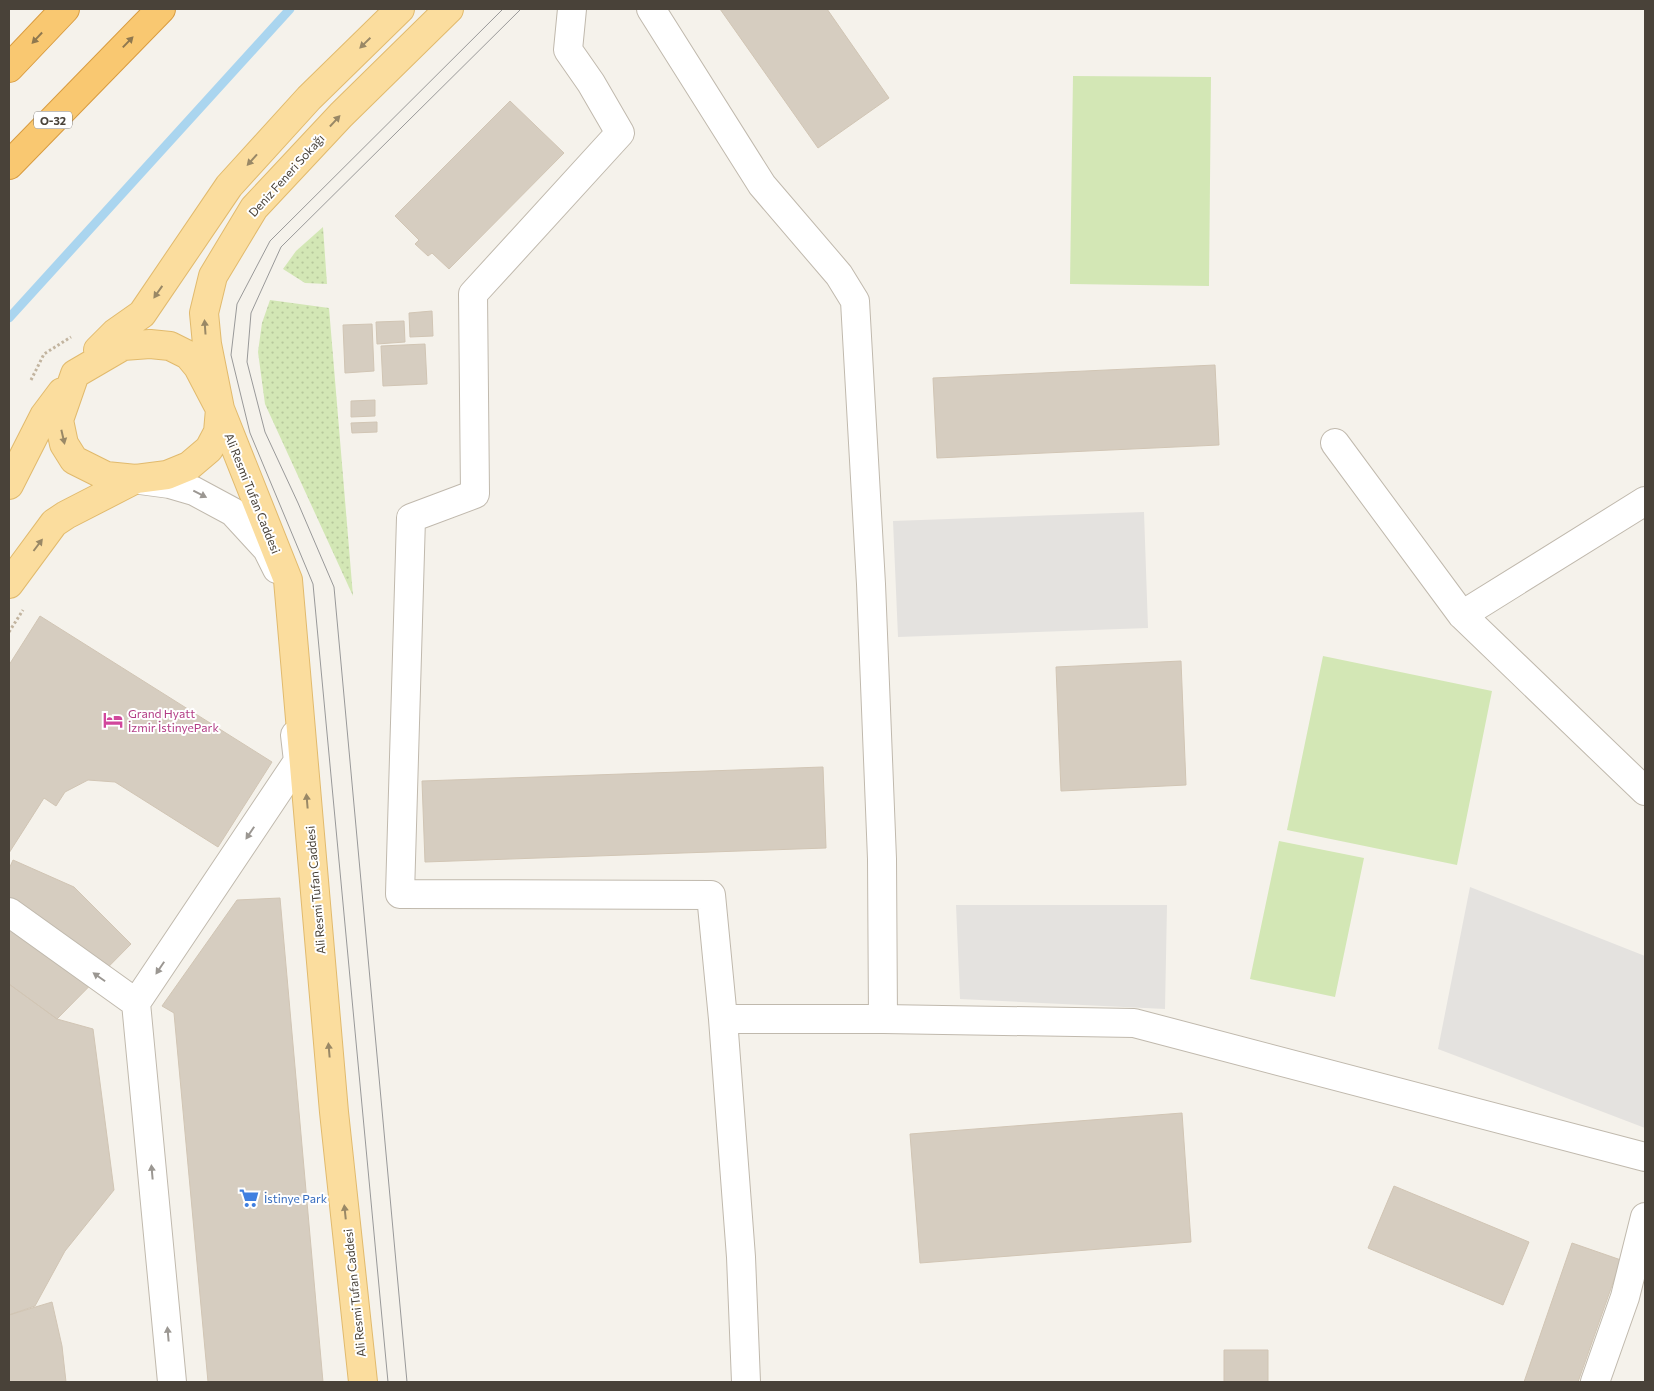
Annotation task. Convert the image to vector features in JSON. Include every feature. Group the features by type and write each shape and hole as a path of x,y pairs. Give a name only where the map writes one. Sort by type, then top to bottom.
{"highway":[{"path":"9,68 65,9"},
{"name":"O-32","path":"9,164 160,9"}],"main road":[{"name":"Deniz Feneri Sokağı","path":"9,485 44,416 75,374 115,333 142,314 228,186 309,98 400,9"},
{"name":"Deniz Feneri Sokağı","path":"75,374 59,420 64,444 74,460 106,476 136,480 167,475 190,466 209,449 218,432 220,409 206,344 204,312 214,276 254,208 341,115 449,9"},
{"path":"75,374 123,346 150,344 170,346 188,356 198,367 220,409"},
{"name":"Ali Resmi Tufan Caddesi","path":"220,409 288,580 334,1112 363,1382"},
{"name":"Deniz Feneri Sokağı","path":"9,584 54,523 66,515 136,480"}],"lane":[{"path":"572,9 568,50 591,83 620,133 473,294 474,494 411,518 400,894 711,896 723,1019 741,1257 746,1382"},
{"path":"651,9 762,185 839,275 855,301 871,584 881,839 883,1019"},
{"path":"1335,443 1462,615 1645,791"},
{"path":"136,480 170,484 194,491 233,512 267,549 281,579 298,761 136,1003 172,1382"},
{"path":"1462,615 1645,501"},
{"path":"9,912 136,1003"},
{"path":"723,1019 883,1019 1134,1023 1645,1157"},
{"path":"1594,1382 1635,1300 1645,1216"}],"green space":[{"path":"1073,76 1211,77 1209,286 1070,284"},
{"path":"323,227 327,284 305,283 283,269 296,251"},
{"path":"270,300 329,308 353,596 265,404 258,352 262,323"},
{"path":"1323,656 1492,691 1457,865 1287,830"},
{"path":"1279,841 1364,858 1335,997 1250,979"}],"shaded area":[{"path":"1144,512 1148,628 898,637 893,521"},
{"path":"1470,887 1645,956 1645,1128 1438,1049"},
{"path":"956,905 1167,905 1165,1009 960,999"}],"building":[{"path":"720,9 827,9 889,98 818,148"},
{"path":"510,101 564,153 449,269 432,253 428,256 415,244 419,240 395,216"},
{"path":"432,311 433,336 410,337 409,313"},
{"path":"404,321 405,342 377,344 376,322"},
{"path":"372,324 374,371 345,373 343,325"},
{"path":"425,344 427,384 383,386 381,346"},
{"path":"1215,365 1219,445 937,458 933,378"},
{"path":"375,400 375,416 351,417 351,401"},
{"path":"377,422 377,432 352,433 351,423"},
{"path":"40,616 272,762 218,847 115,782 88,780 65,792 56,806 44,798 9,853 9,665"},
{"path":"1181,661 1186,785 1061,791 1056,667"},
{"path":"823,767 826,848 425,862 422,781"},
{"path":"13,860 74,887 131,944 57,1019 9,984 9,869"},
{"name":"İstinye Park","path":"280,898 323,1382 208,1382 174,1013 162,1006 237,900"},
{"path":"9,984 57,1019 93,1029 114,1190 65,1251 35,1306 9,1315"},
{"path":"1182,1113 1191,1242 920,1263 910,1134"},
{"path":"1394,1186 1529,1242 1503,1305 1368,1248"},
{"path":"1572,1243 1621,1260 1578,1382 1524,1382"},
{"path":"52,1302 62,1346 66,1382 9,1382 9,1315"},
{"path":"1224,1350 1268,1350 1268,1382 1224,1382"}],"waterway":[{"path":"9,318 290,9"}],"tram line":[{"path":"388,1382 313,584 250,433 231,355 237,304 270,241 503,9"},
{"path":"407,1382 334,587 265,432 247,362 251,313 281,247 521,9"}],"place":[{"name":"Grand Hyatt İzmir İstinyePark","path":"113,720"},
{"name":"İstinye Park","path":"249,1198"}]}
